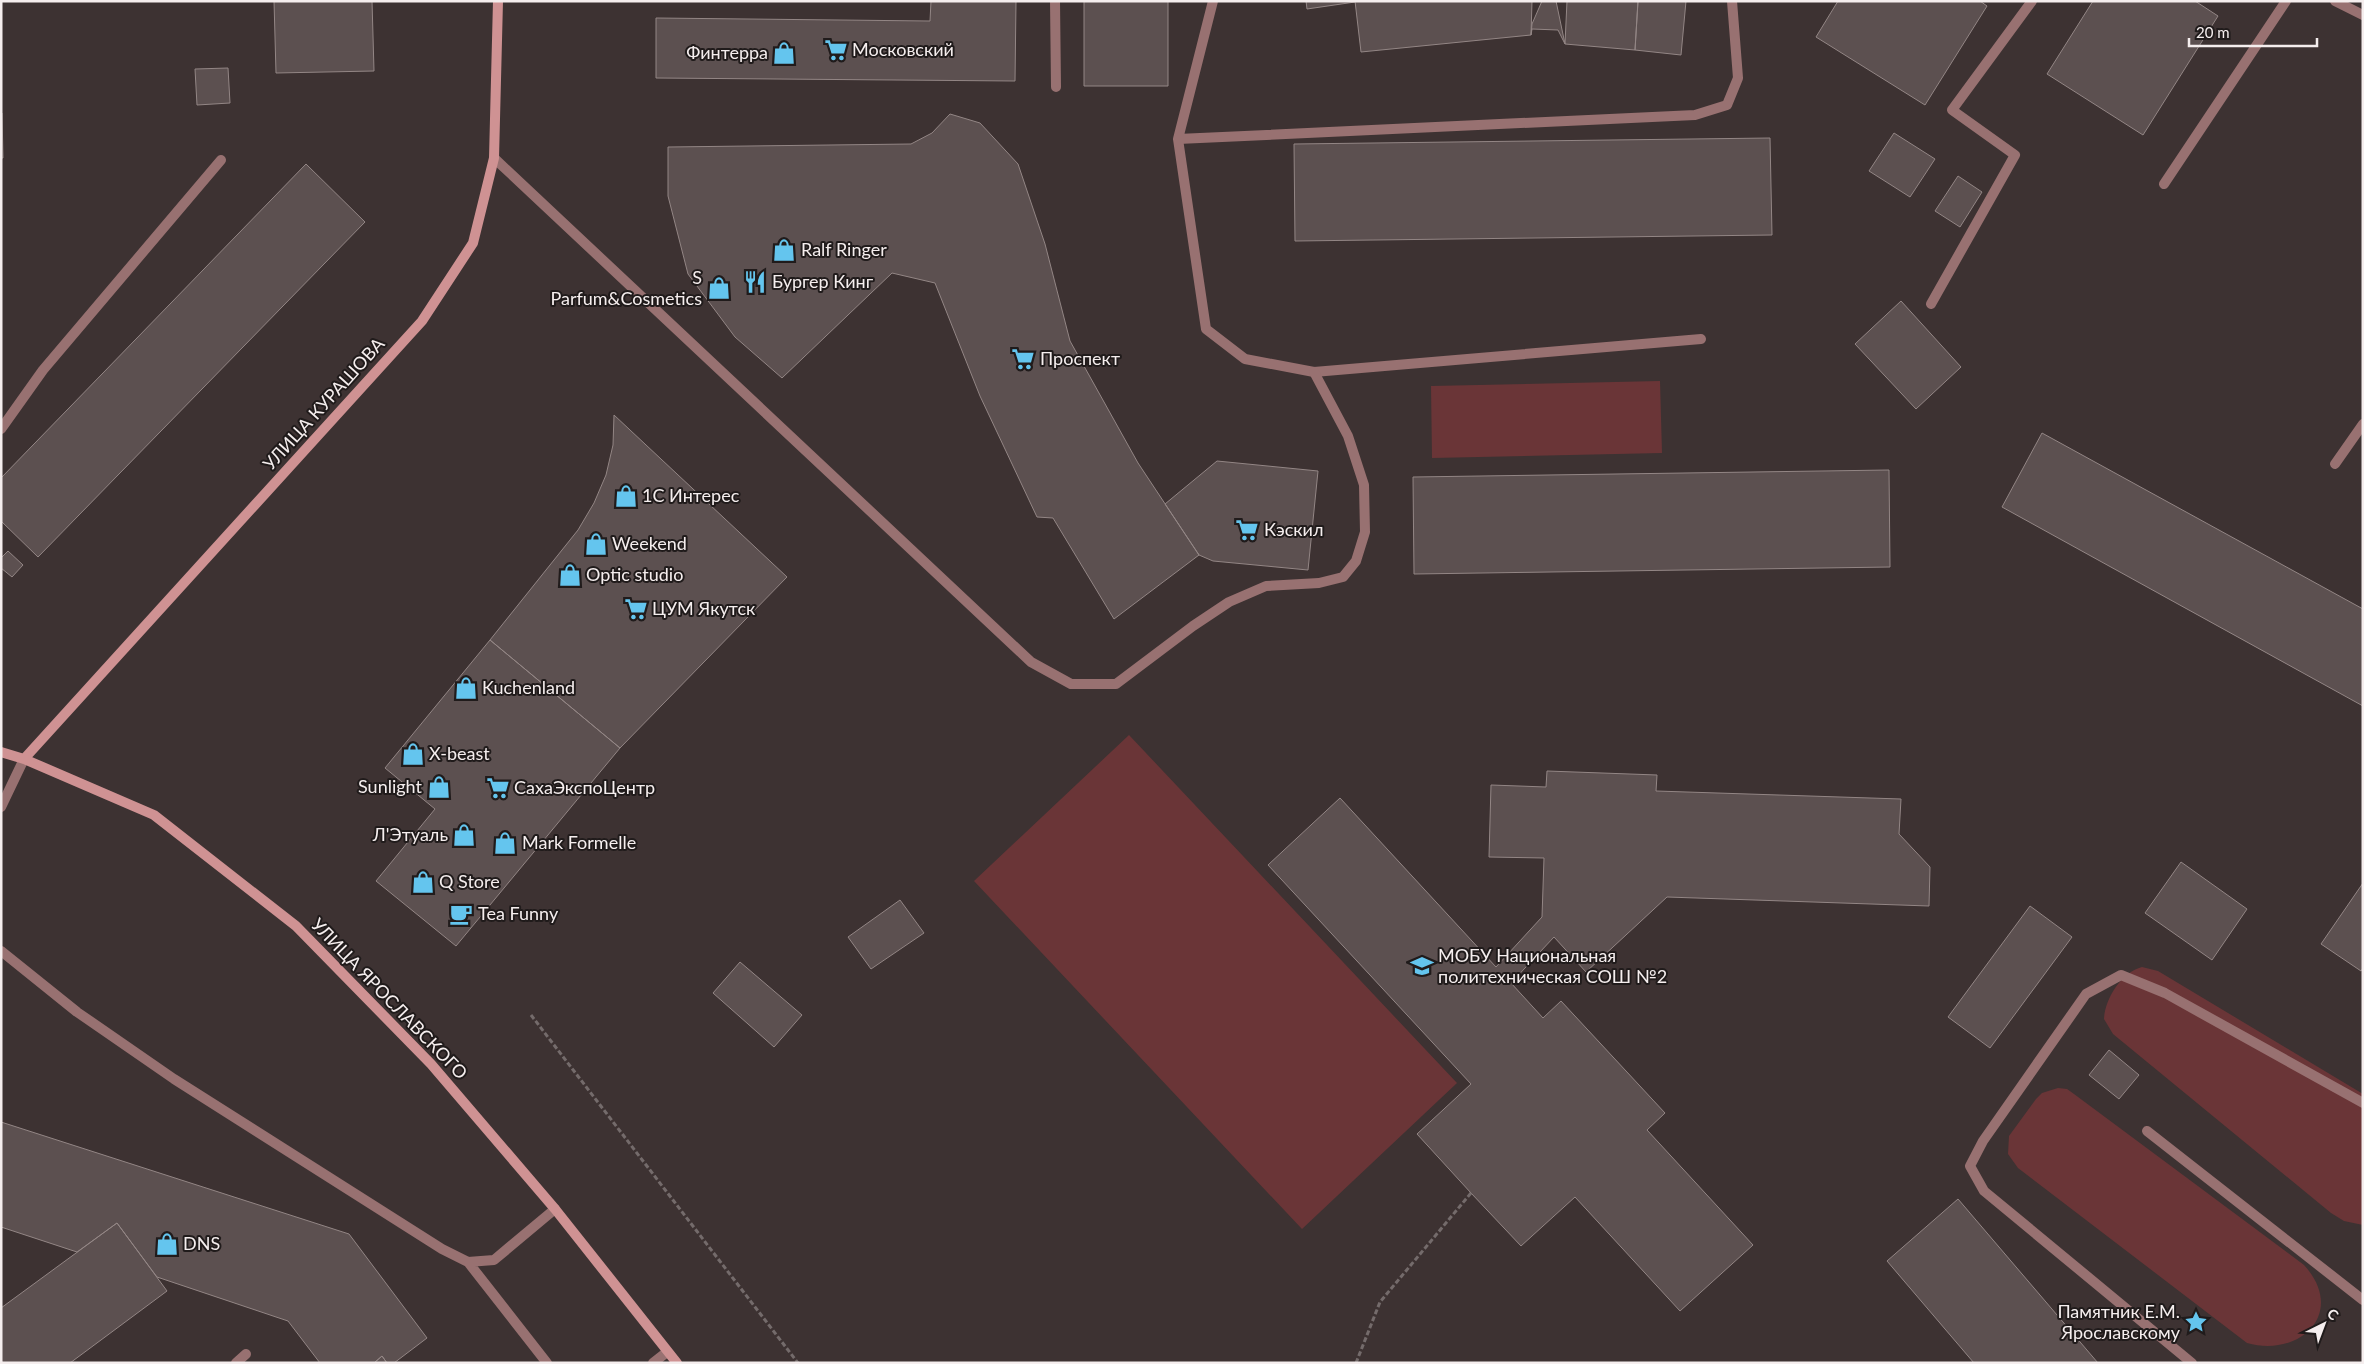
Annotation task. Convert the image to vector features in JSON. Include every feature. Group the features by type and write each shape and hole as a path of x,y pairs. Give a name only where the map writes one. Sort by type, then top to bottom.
{"street":[{"name":"УЛИЦА КУРАШОВА","path":"24,759 422,321 474,243 494,158 498,1"},
{"path":"1055,1 1056,87"},
{"path":"1213,1 1178,139 1206,329 1245,360 1314,372 1700,339"},
{"path":"1178,139 1695,115 1727,106 1738,78 1732,1"},
{"path":"1931,304 2015,154 1952,110 2032,1"},
{"path":"2164,184 2286,1"},
{"path":"2335,1 2363,15"},
{"path":"494,158 1031,662 1071,684 1116,684 1192,626 1229,602 1266,586 1319,583 1343,577 1356,561 1365,532 1364,485 1348,436 1314,372"},
{"path":"1,429 43,370 222,160"},
{"path":"2335,464 2363,424"},
{"name":"УЛИЦА ЯРОСЛАВСКОГО","path":"1,752 24,759 154,815 296,926 431,1064 555,1209 676,1363"},
{"path":"1,807 24,759"},
{"path":"1,951 77,1012 174,1080 442,1249 468,1262 547,1363"},
{"path":"2192,1363 1984,1191 1970,1166 1983,1141 2086,994 2121,974 2165,993 2363,1103"},
{"path":"2147,1131 2363,1300"},
{"path":"468,1262 494,1260 555,1209"},
{"path":"653,1363 667,1352"},
{"path":"236,1363 246,1354"}],"path":[{"path":"531,1015 798,1363"},
{"path":"1356,1363 1380,1302 1471,1193"}],"shaded area":[{"path":"1660,381 1662,453 1432,458 1431,386"},
{"path":"1129,735 1457,1083 1302,1229 974,881"},
{"path":"2142,967 2158,971 2363,1094 2363,1225 2344,1221 2331,1213 2113,1034 2104,1019 2111,995 2121,980"},
{"path":"2058,1088 2067,1089 2074,1094 2304,1265 2316,1282 2321,1299 2319,1314 2312,1327 2300,1337 2285,1344 2267,1346 2247,1343 2018,1168 2008,1154 2009,1136 2042,1093"}],"building":[{"path":"274,1 372,1 374,71 276,73"},
{"name":"Московский","path":"931,1 1016,1 1015,81 656,78 656,18 930,21"},
{"path":"1084,1 1168,1 1168,86 1084,86"},
{"path":"1306,1 1355,1 1355,2 1307,9"},
{"path":"1355,1 1532,1 1531,35 1361,52"},
{"path":"1542,1 1556,1 1565,44 1558,30 1532,29 1531,35 1532,24"},
{"path":"1567,1 1638,1 1635,50 1565,44"},
{"path":"1638,1 1686,1 1681,55 1635,50"},
{"path":"1838,1 1980,1 1987,6 1925,105 1816,37"},
{"path":"2093,1 2195,1 2218,16 2143,135 2047,74"},
{"path":"228,68 230,103 197,105 195,69"},
{"path":"2,113 3,158 1,158"},
{"name":"Проспект","path":"950,114 980,123 1018,164 1045,244 1070,341 1138,463 1199,555 1114,619 1053,518 1037,517 980,396 935,283 892,273 782,378 735,337 688,274 668,196 668,147 911,144 932,133"},
{"path":"1894,133 1935,159 1910,197 1869,171"},
{"path":"1770,138 1772,235 1295,241 1294,144"},
{"path":"306,164 365,222 38,557 1,521 1,478"},
{"path":"1958,176 1982,192 1960,227 1935,211"},
{"path":"1901,301 1961,367 1916,409 1855,344"},
{"name":"ЦУМ Якутск","path":"614,415 787,577 620,748 490,640 578,530 594,503 606,475 613,445"},
{"path":"2042,433 2363,609 2363,706 2002,507"},
{"name":"Кэскил","path":"1217,461 1318,471 1308,570 1213,561 1199,555 1165,504"},
{"path":"1889,470 1890,567 1414,574 1413,477"},
{"path":"8,551 23,565 12,577 1,568 1,558"},
{"name":"СахаЭкспоЦентр","path":"490,640 620,748 456,946 376,881 435,809 385,768"},
{"name":"МОБУ Национальная политехническая СОШ №2","path":"1547,771 1657,775 1656,791 1901,799 1899,834 1930,867 1929,906 1667,897 1586,972 1554,937 1511,983 1543,1018 1561,1001 1665,1113 1647,1130 1753,1245 1680,1311 1575,1197 1521,1246 1471,1193 1417,1134 1471,1084 1268,865 1340,798 1496,967 1542,917 1544,858 1489,857 1491,785 1546,787"},
{"path":"2181,862 2247,909 2212,960 2145,913"},
{"path":"2363,883 2363,968 2361,971 2321,944"},
{"path":"900,900 924,933 871,969 848,937"},
{"path":"2030,906 2072,937 1990,1048 1948,1017"},
{"path":"740,962 802,1015 774,1047 713,993"},
{"path":"2109,1050 2139,1075 2119,1099 2089,1075"},
{"path":"1,1122 349,1234 427,1338 394,1363 387,1363 382,1356 374,1363 320,1363 288,1321 157,1277 117,1223 77,1252 1,1227"},
{"path":"1958,1199 2098,1363 1974,1363 1887,1261"},
{"path":"117,1223 167,1291 70,1363 3,1363 1,1360 1,1308"},
{"path":"382,1356 387,1363 374,1363"}],"place":[{"name":"Московский","path":"836,50"},
{"name":"Финтерра","path":"784,53"},
{"name":"Ralf Ringer","path":"784,250"},
{"name":"Бургер Кинг","path":"755,282"},
{"name":"S Parfum&Cosmetics","path":"719,288"},
{"name":"Проспект","path":"1023,359"},
{"name":"1С Интерес","path":"626,496"},
{"name":"Кэскил","path":"1247,530"},
{"name":"Weekend","path":"596,544"},
{"name":"Optic studio","path":"570,575"},
{"name":"ЦУМ Якутск","path":"636,609"},
{"name":"Kuchenland","path":"466,688"},
{"name":"X-beast","path":"413,754"},
{"name":"Sunlight","path":"439,787"},
{"name":"СахаЭкспоЦентр","path":"498,788"},
{"name":"Л'Этуаль","path":"464,835"},
{"name":"Mark Formelle","path":"505,843"},
{"name":"Q Store","path":"423,882"},
{"name":"Tea Funny","path":"461,914"},
{"name":"МОБУ Национальная политехническая СОШ №2","path":"1422,966"},
{"name":"DNS","path":"167,1244"},
{"name":"Памятник Е.М. Ярославскому","path":"2196,1322"}]}
